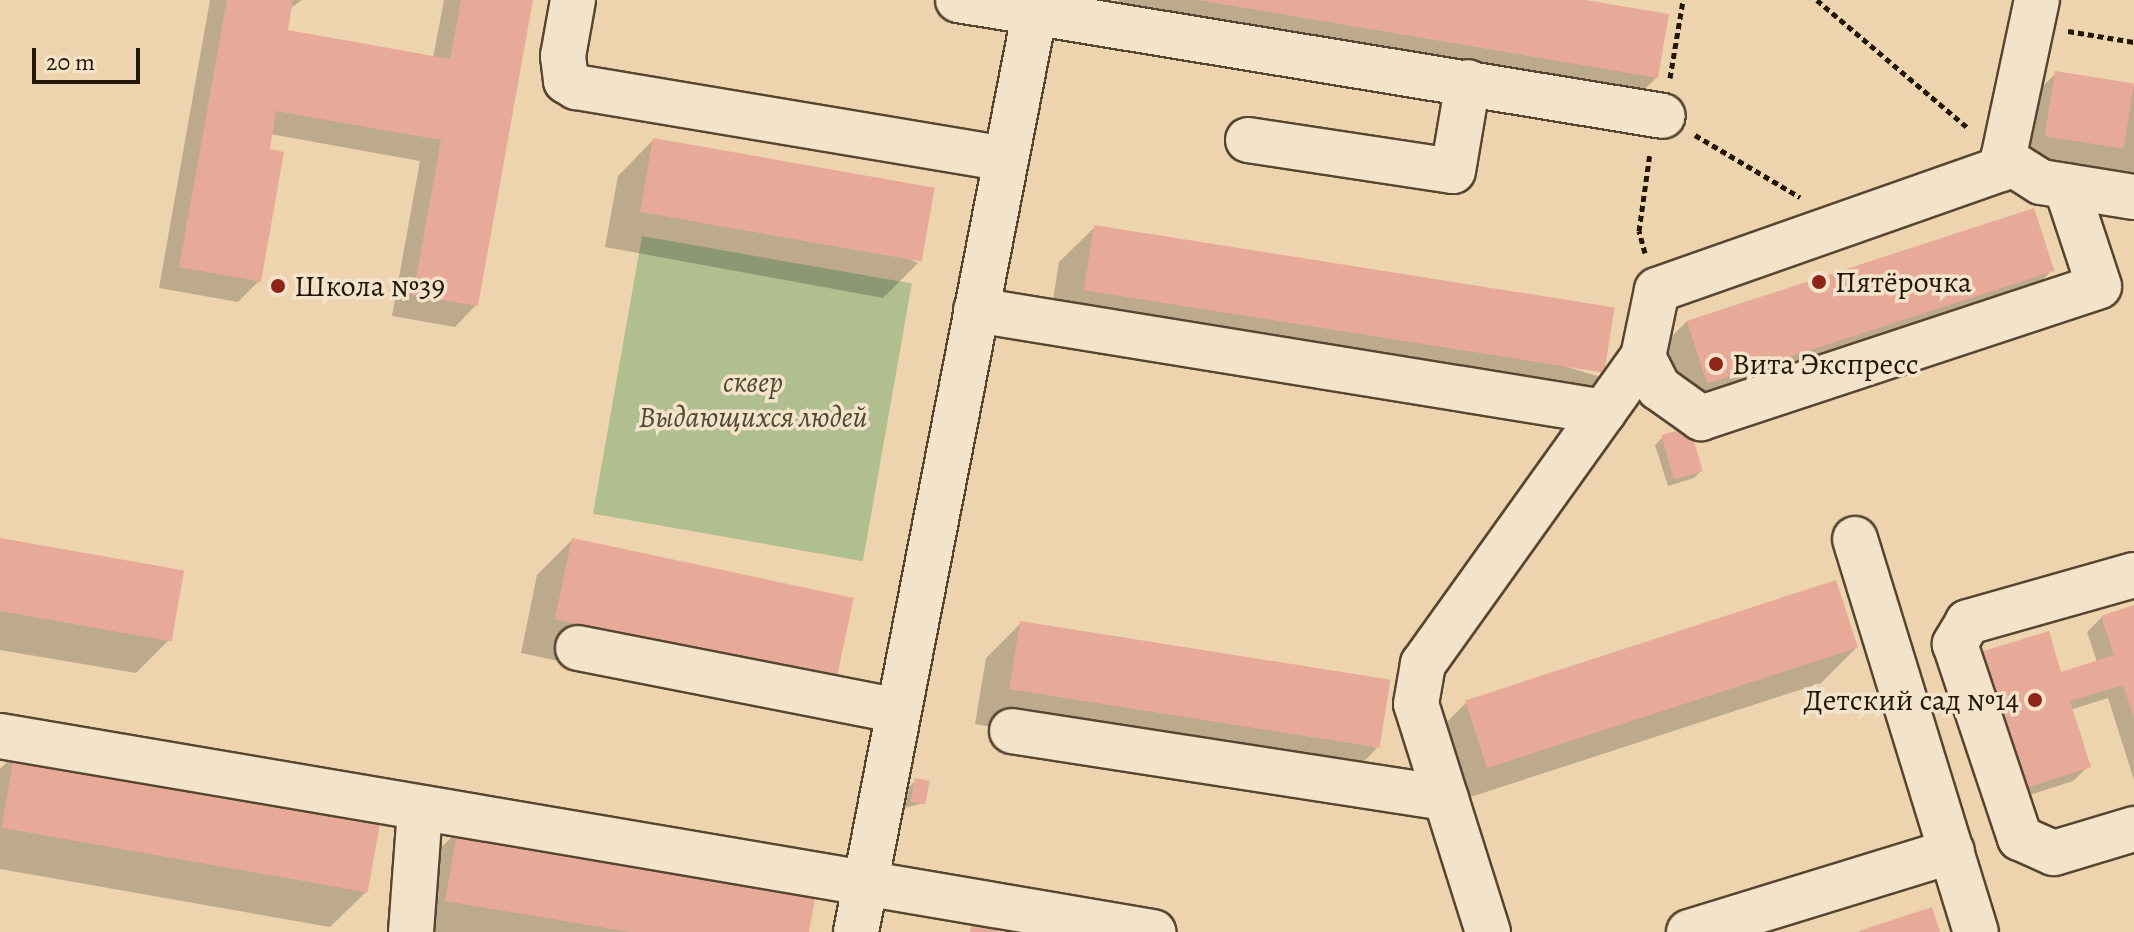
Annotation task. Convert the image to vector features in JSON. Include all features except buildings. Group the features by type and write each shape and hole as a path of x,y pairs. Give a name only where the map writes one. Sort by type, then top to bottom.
{"street":[{"path":"573,0 563,56 566,81 576,87 1006,159"},
{"path":"958,0 1036,7 1663,116"},
{"path":"856,932 1036,7"},
{"path":"1488,932 1416,704 1423,664 1643,357 1657,290 2001,169 2034,13"},
{"path":"1248,140 1453,171 1468,82"},
{"path":"2003,158 2041,182 2134,197"},
{"path":"1643,357 1659,388 1701,418 2099,286 2066,186"},
{"path":"976,310 1604,412"},
{"path":"1855,539 1976,932"},
{"path":"1893,661 1955,644 1968,622 2134,575"},
{"path":"1955,644 2020,838 2054,853 2134,829"},
{"path":"578,648 898,711"},
{"path":"1012,731 1446,798"},
{"path":"0,736 1153,932"},
{"path":"411,932 420,809"},
{"path":"1689,932 1952,851"}],"path":[{"path":"1817,0 2003,158"},
{"path":"2034,13 2134,42"},
{"path":"1663,116 1846,223"}],"green space":[{"name":"сквер Выдающихся людей","path":"642,236 912,284 863,561 593,514"}],"place":[{"name":"Пятёрочка","path":"1819,282"},
{"name":"Школа №39","path":"278,286"},
{"name":"Вита Экспресс","path":"1716,364"},
{"name":"Детский сад №14","path":"2035,700"}]}
